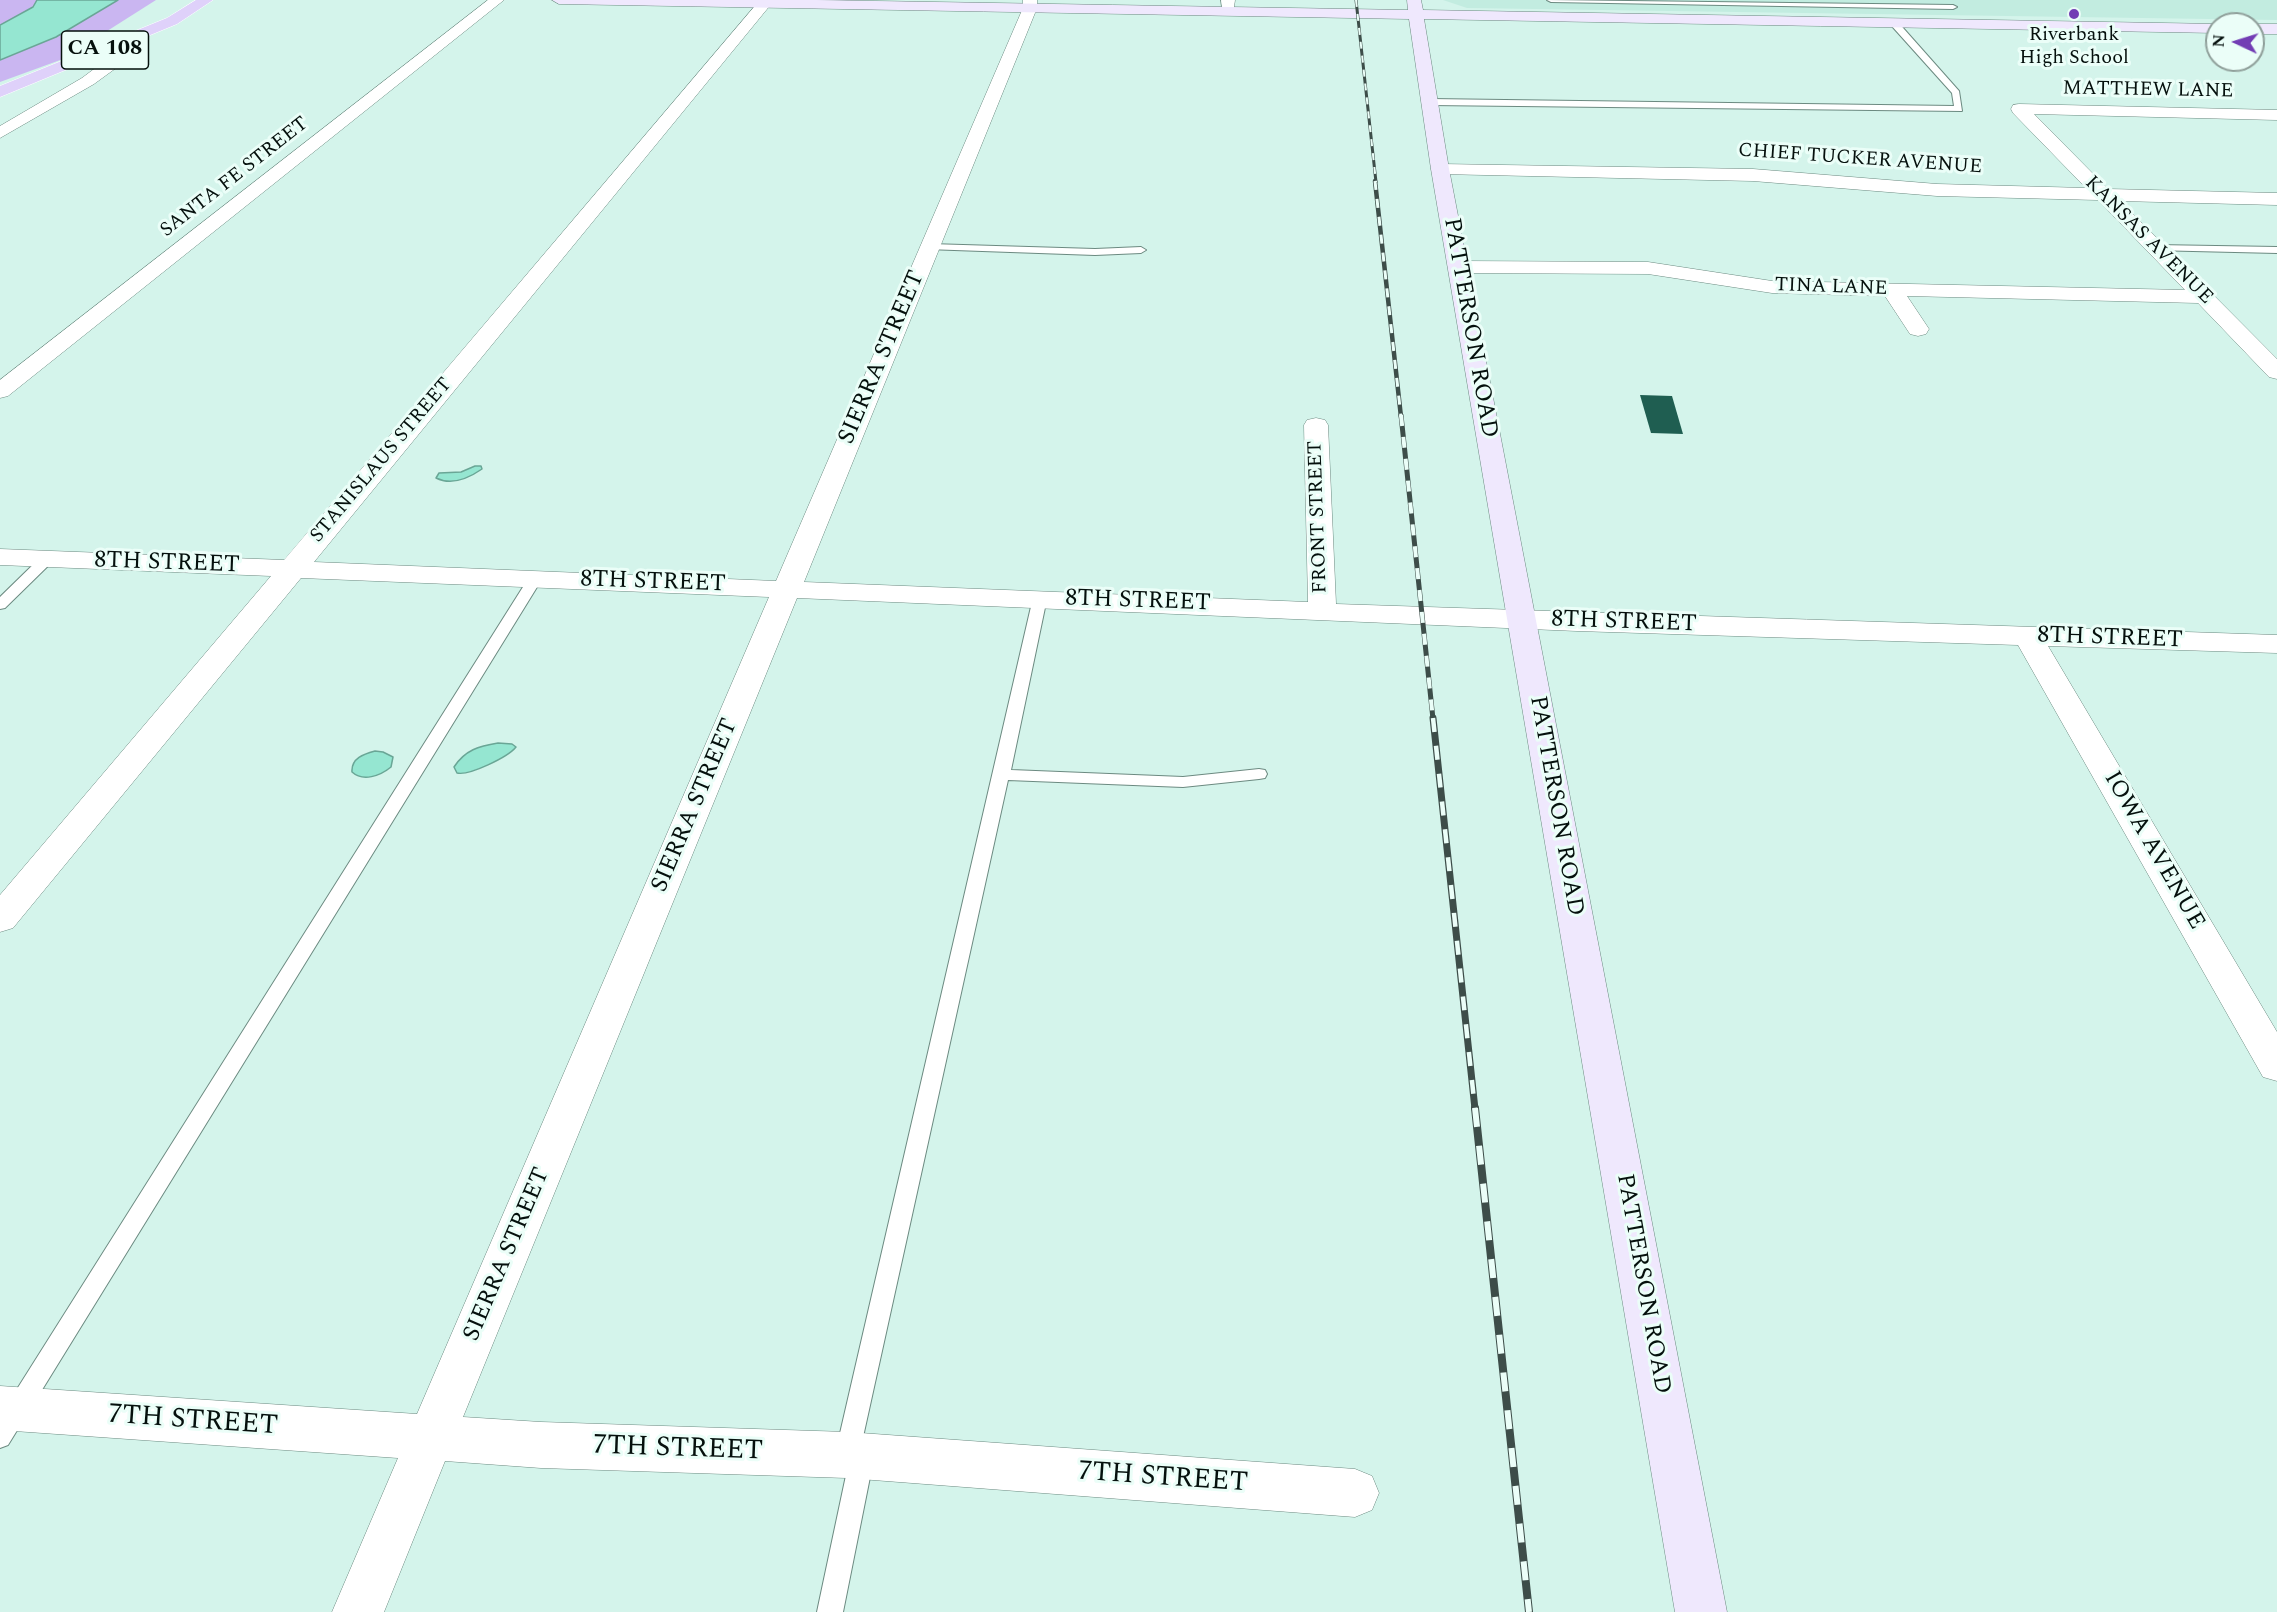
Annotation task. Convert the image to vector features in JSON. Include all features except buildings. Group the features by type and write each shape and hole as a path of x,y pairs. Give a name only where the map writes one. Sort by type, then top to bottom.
{"main road":[{"name":"CA 108","path":"0,92 172,21 206,0"},
{"path":"559,0 1415,7 1550,16 2205,28"},
{"name":"PATTERSON ROAD","path":"1415,7 1440,169 1701,1612"}],"street":[{"name":"SANTA FE STREET","path":"0,391 497,0"},
{"name":"STANISLAUS STREET","path":"0,919 765,3"},
{"name":"SIERRA STREET","path":"358,1612 1030,4"},
{"path":"0,133 88,81 110,65 110,58 101,52"},
{"name":"MATTHEW LANE","path":"2019,109 2277,115"},
{"name":"KANSAS AVENUE","path":"2019,109 2277,372"},
{"name":"CHIEF TUCKER AVENUE","path":"1440,169 1753,175 1937,190 2277,199"},
{"name":"TINA LANE","path":"1458,267 1648,268 1772,287 2205,297"},
{"path":"1892,290 1918,329"},
{"name":"FRONT STREET","path":"1316,425 1322,610"},
{"name":"8TH STREET","path":"0,557 1040,598 1577,622 2277,644"},
{"name":"IOWA AVENUE","path":"2028,636 2277,1066"},
{"name":"7TH STREET","path":"6,1418 430,1437 541,1445 854,1456 1355,1493"}],"lane":[{"path":"1544,0 1550,16"},
{"path":"1551,0 1950,3 1969,23"},
{"path":"1430,102 1959,109 1956,93 1893,22"},
{"path":"930,247 1085,252 1141,250"},
{"path":"2155,248 2277,250"},
{"path":"0,605 47,560"},
{"path":"6,1418 535,579"},
{"path":"830,1612 872,1336 1003,775 1040,598"},
{"path":"1003,775 1183,782 1259,774"}],"shaded area":[{"path":"0,0 156,0 63,59 0,82"},
{"path":"37,0 118,0 56,37 0,60 0,25 33,7"},
{"name":"Riverbank High School","path":"1443,0 2277,0 2277,20 2265,20 2265,12 2205,12 2205,19 1467,8"},
{"path":"481,466 482,469 460,480 448,481 436,478 439,473 461,472"},
{"path":"498,743 512,744 516,747 488,765 470,772 457,773 454,767 463,756 479,747"},
{"path":"375,751 393,757 391,767 372,777 361,777 352,772 356,760"}],"railway":[{"path":"1356,0 1376,182"},
{"path":"1375,181 1401,417"},
{"path":"1401,415 1433,719"},
{"path":"1433,718 1475,1109"},
{"path":"1475,1108 1529,1612"}],"place":[{"name":"Riverbank High School","path":"2074,14"}]}
